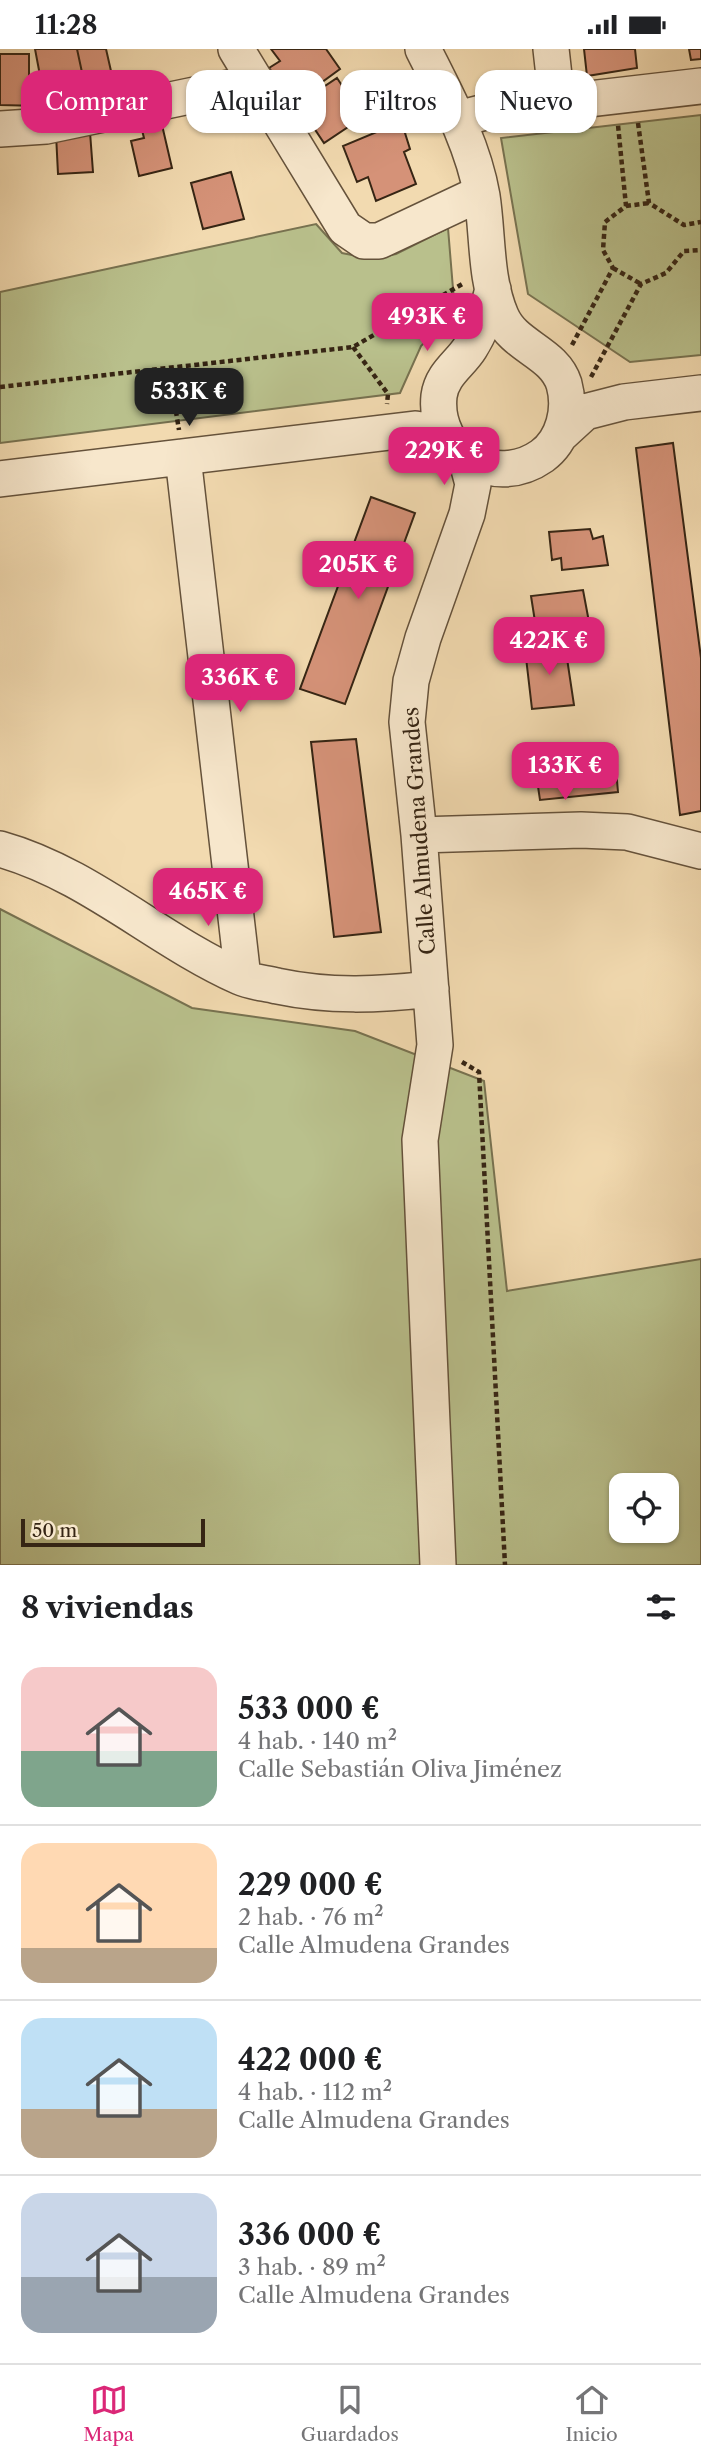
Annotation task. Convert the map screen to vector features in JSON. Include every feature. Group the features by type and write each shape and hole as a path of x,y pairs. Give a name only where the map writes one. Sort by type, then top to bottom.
{"street":[{"path":"236,49 249,70"},
{"path":"423,49 434,70"},
{"path":"551,49 553,70"},
{"path":"597,98 701,86"},
{"path":"0,129 46,126 186,97"},
{"path":"461,129 481,193 492,281 501,318 523,344 550,361 568,382 624,402"},
{"path":"288,133 345,228 364,241 379,241 481,193"},
{"path":"384,433 414,418 439,393 450,369 468,351 486,320 492,281"},
{"path":"468,351 499,341 523,344"},
{"path":"561,434 567,410 568,382"},
{"path":"439,393 439,413 455,446"},
{"path":"0,479 415,429 455,446 484,467 506,470 527,465 545,454 561,434 585,412 624,402 701,393"},
{"name":"Calle Almudena Grandes","path":"439,1565 420,1140 435,1045 419,835 407,722 411,681 423,638 467,514 473,484 455,446"},
{"path":"183,457 243,978"},
{"name":"Calle Almudena Grandes","path":"467,514 485,485 506,470"},
{"path":"419,835 581,830 627,832 701,851"},
{"path":"0,849 20,855 79,882 173,941 243,978 314,994 375,995 431,989"}],"path":[{"path":"638,123 649,203"},
{"path":"618,125 626,206"},
{"path":"641,284 613,268 603,250 605,222 626,206 649,203 684,225 701,222"},
{"path":"568,382 641,284 666,273 684,251 701,250"},
{"path":"568,382 613,268"},
{"path":"0,387 353,347 454,286 492,281"},
{"path":"353,347 388,394 384,433"},
{"path":"169,369 183,457"},
{"path":"435,1045 479,1072 505,1565"}],"green space":[{"path":"701,115 701,355 630,362 528,294 501,138 544,133 597,133 597,127"},
{"path":"316,224 342,253 371,259 396,254 448,228 454,301 449,317 421,346 400,393 0,443 0,292"},
{"path":"0,909 192,1008 355,1031 484,1081 507,1291 701,1259 701,1565 0,1565"}],"building":[{"path":"35,49 77,49 82,70 39,70"},
{"path":"77,49 106,49 111,70 82,70"},
{"path":"271,49 326,49 340,69 326,79 326,70 270,70 269,68 280,61"},
{"path":"584,49 635,49 637,68 597,74 597,70 586,70"},
{"path":"689,49 701,49 701,59 691,60"},
{"path":"0,54 29,54 29,70 21,70 21,106 0,105"},
{"path":"337,78 340,82 340,132 324,143 317,133 326,133 326,85"},
{"path":"90,133 93,172 58,174 56,134"},
{"path":"143,133 164,133 172,168 139,176 131,141 144,138"},
{"path":"374,133 405,133 410,149 404,152 416,184 376,201 368,177 357,182 343,146"},
{"path":"231,172 244,219 203,229 191,183"},
{"path":"673,443 701,658 701,811 680,815 636,448"},
{"path":"371,497 415,513 345,704 300,689"},
{"path":"590,529 593,539 603,536 608,565 562,570 561,558 552,560 549,532"},
{"path":"583,590 589,622 536,628 531,596"},
{"path":"565,645 574,705 532,709 525,649"},
{"path":"356,739 381,932 334,937 311,742"},
{"path":"614,747 618,792 540,800 533,753"}]}
